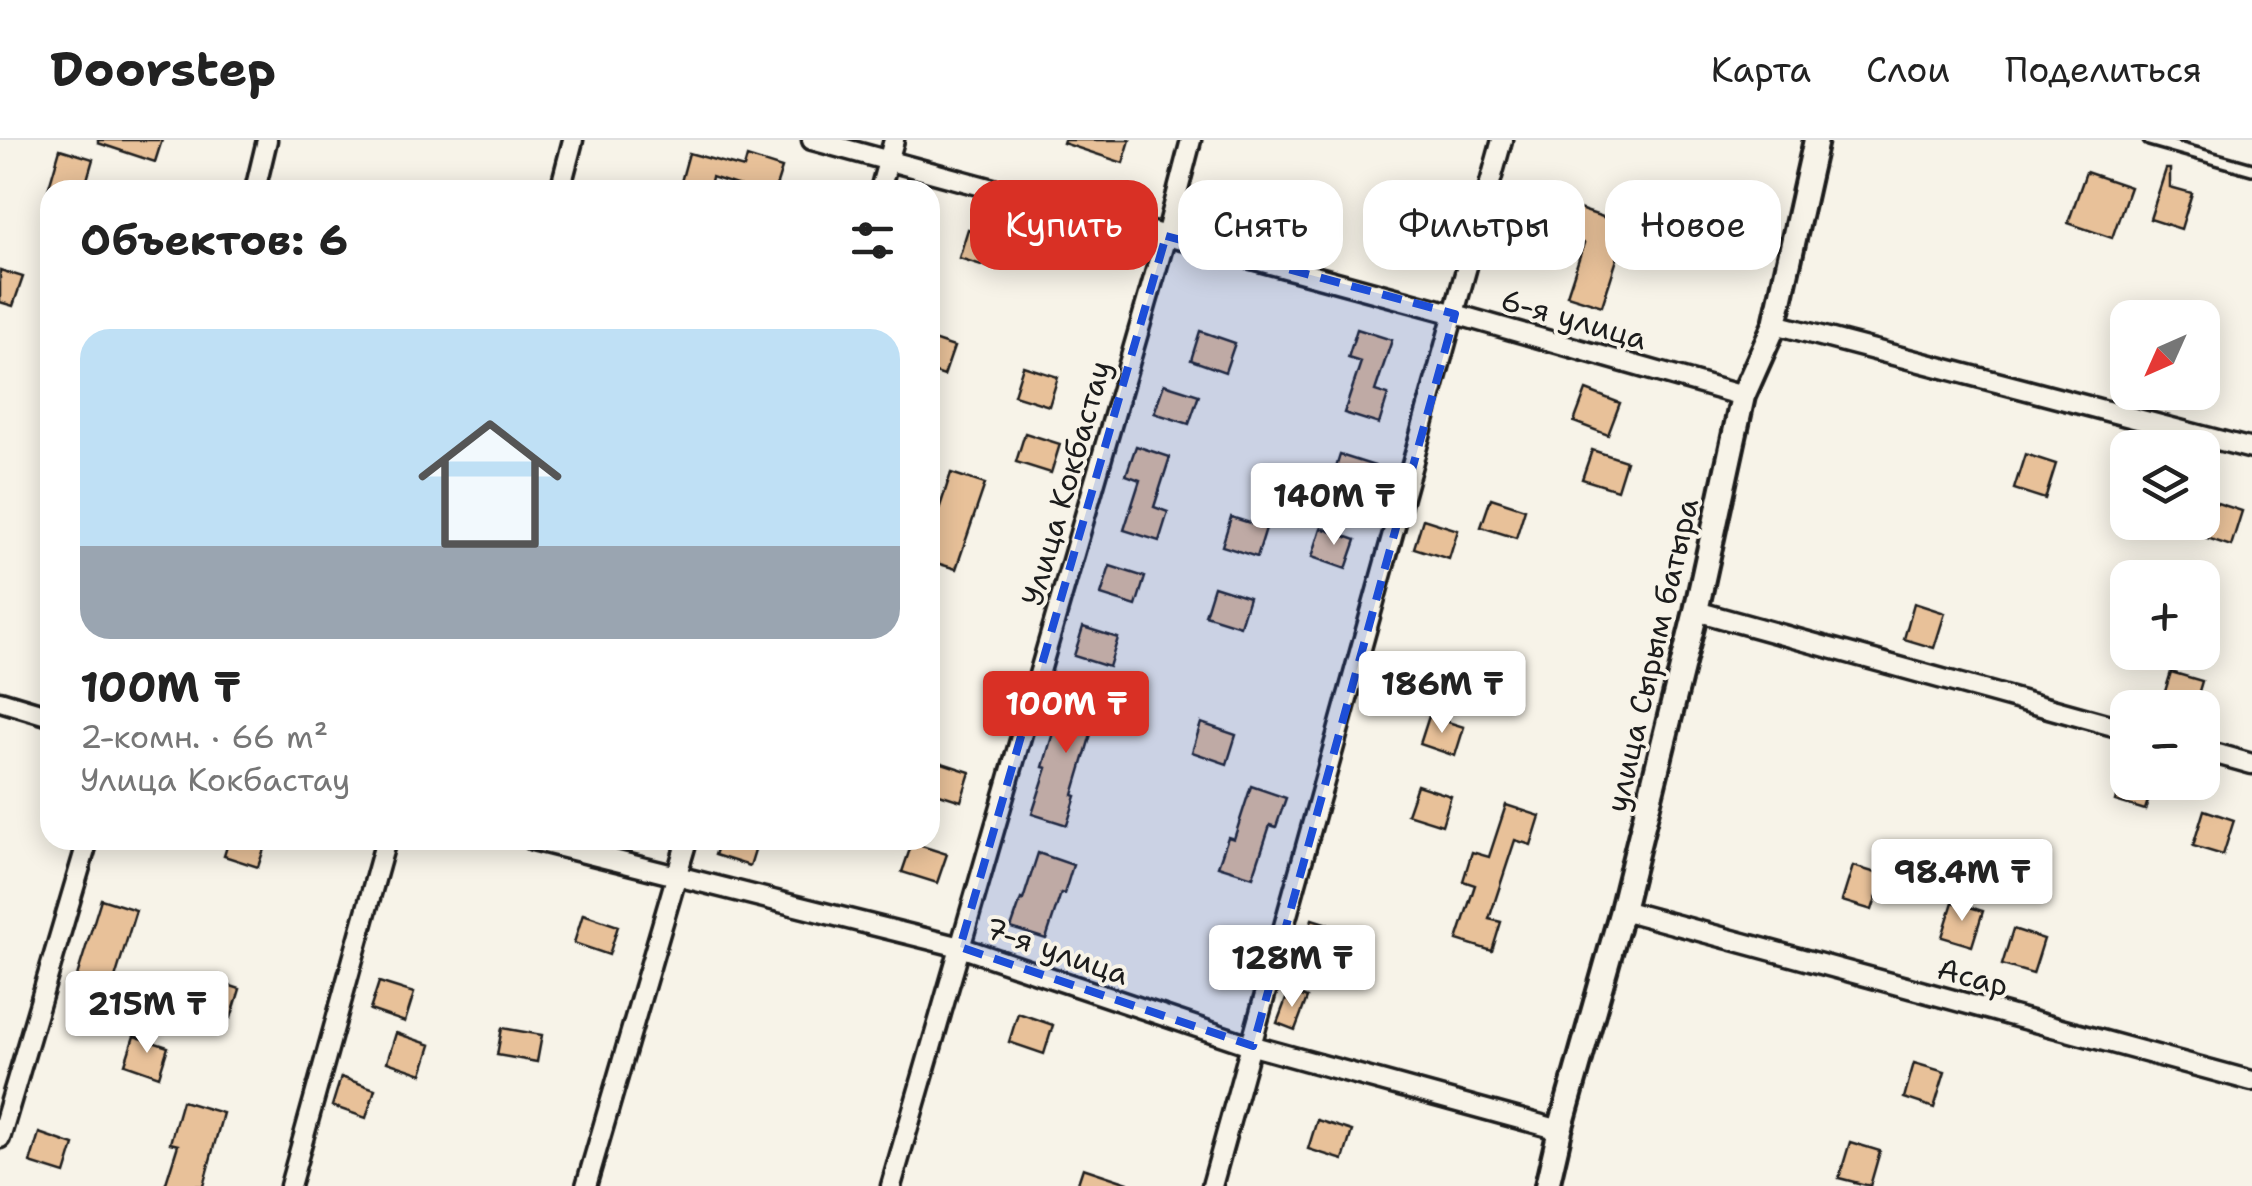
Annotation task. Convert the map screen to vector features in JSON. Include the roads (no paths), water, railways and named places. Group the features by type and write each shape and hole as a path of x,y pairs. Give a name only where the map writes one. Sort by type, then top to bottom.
{"street":[{"path":"258,180 268,140"},
{"path":"563,180 573,140"},
{"name":"6-я улица","path":"812,140 1743,396"},
{"path":"883,180 894,140"},
{"name":"Улица Кокбастау","path":"892,1186 1191,140"},
{"path":"1212,1186 1502,140"},
{"name":"улица Сырым батыра","path":"1547,1186 1622,910 1696,611 1743,396 1774,324 1816,140"},
{"path":"1774,324 2252,449"},
{"path":"1696,611 2110,725"},
{"path":"0,701 40,713"},
{"path":"2220,755 2252,764"},
{"path":"0,1138 85,850"},
{"path":"290,1186 383,850"},
{"name":"7-я улица","path":"572,850 960,947 1253,1046 1560,1130"},
{"path":"586,1186 684,850"},
{"name":"Асар","path":"1622,910 2252,1080"}],"lane":[{"path":"2149,140 2252,169"}]}
